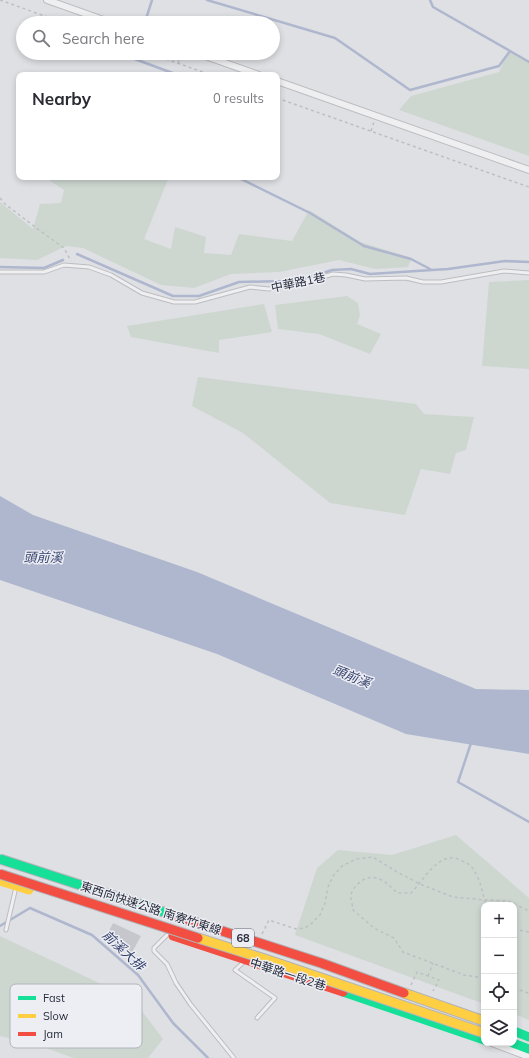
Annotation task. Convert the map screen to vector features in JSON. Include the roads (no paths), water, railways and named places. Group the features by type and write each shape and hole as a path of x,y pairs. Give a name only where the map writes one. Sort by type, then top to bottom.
{"main road":[{"name":"東西向快速公路 南寮竹東線","path":"0,859 321,964 481,1020"},
{"name":"東西向快速公路 南寮竹東線","path":"0,874 268,960 481,1032"},
{"name":"中華路一段2巷","path":"0,880 246,960 481,1039"},
{"path":"517,1032 529,1037"},
{"path":"517,1044 529,1049"}],"street":[{"path":"47,0 92,16"},
{"path":"217,60 251,72"},
{"path":"280,82 529,170"},
{"path":"500,1046 529,1057"}],"lane":[{"name":"中華路1巷","path":"0,272 44,272 64,265 89,267 111,275 142,293 174,302 195,302 250,287 269,289 299,284 333,274 365,279 406,278 423,282 441,282 504,271 529,273"},
{"path":"6,930 16,886"},
{"path":"167,934 154,948 154,951 167,964 176,983 191,1005 234,1058"},
{"path":"246,960 235,970 275,998 257,1018"}],"water":[{"name":"頭前溪","path":"0,496 33,515 197,572 476,689 529,690 529,754 406,734 217,654 0,580"}],"waterway":[{"path":"147,16 152,0"},
{"path":"207,0 261,16"},
{"path":"430,0 433,7 510,51"},
{"path":"280,22 335,38 410,90 499,66 510,51 529,62"},
{"path":"137,60 170,72"},
{"path":"243,180 310,213 364,246 411,259 430,269"},
{"path":"77,254 173,296 199,296 239,282 283,281 307,278 332,270 351,269 370,274 448,269 505,261 529,262"},
{"path":"0,267 44,268 63,260"},
{"path":"471,743 458,782 529,822"},
{"name":"前溪大排","path":"0,926 30,908 92,935 138,975 173,1023 208,1058"}]}
